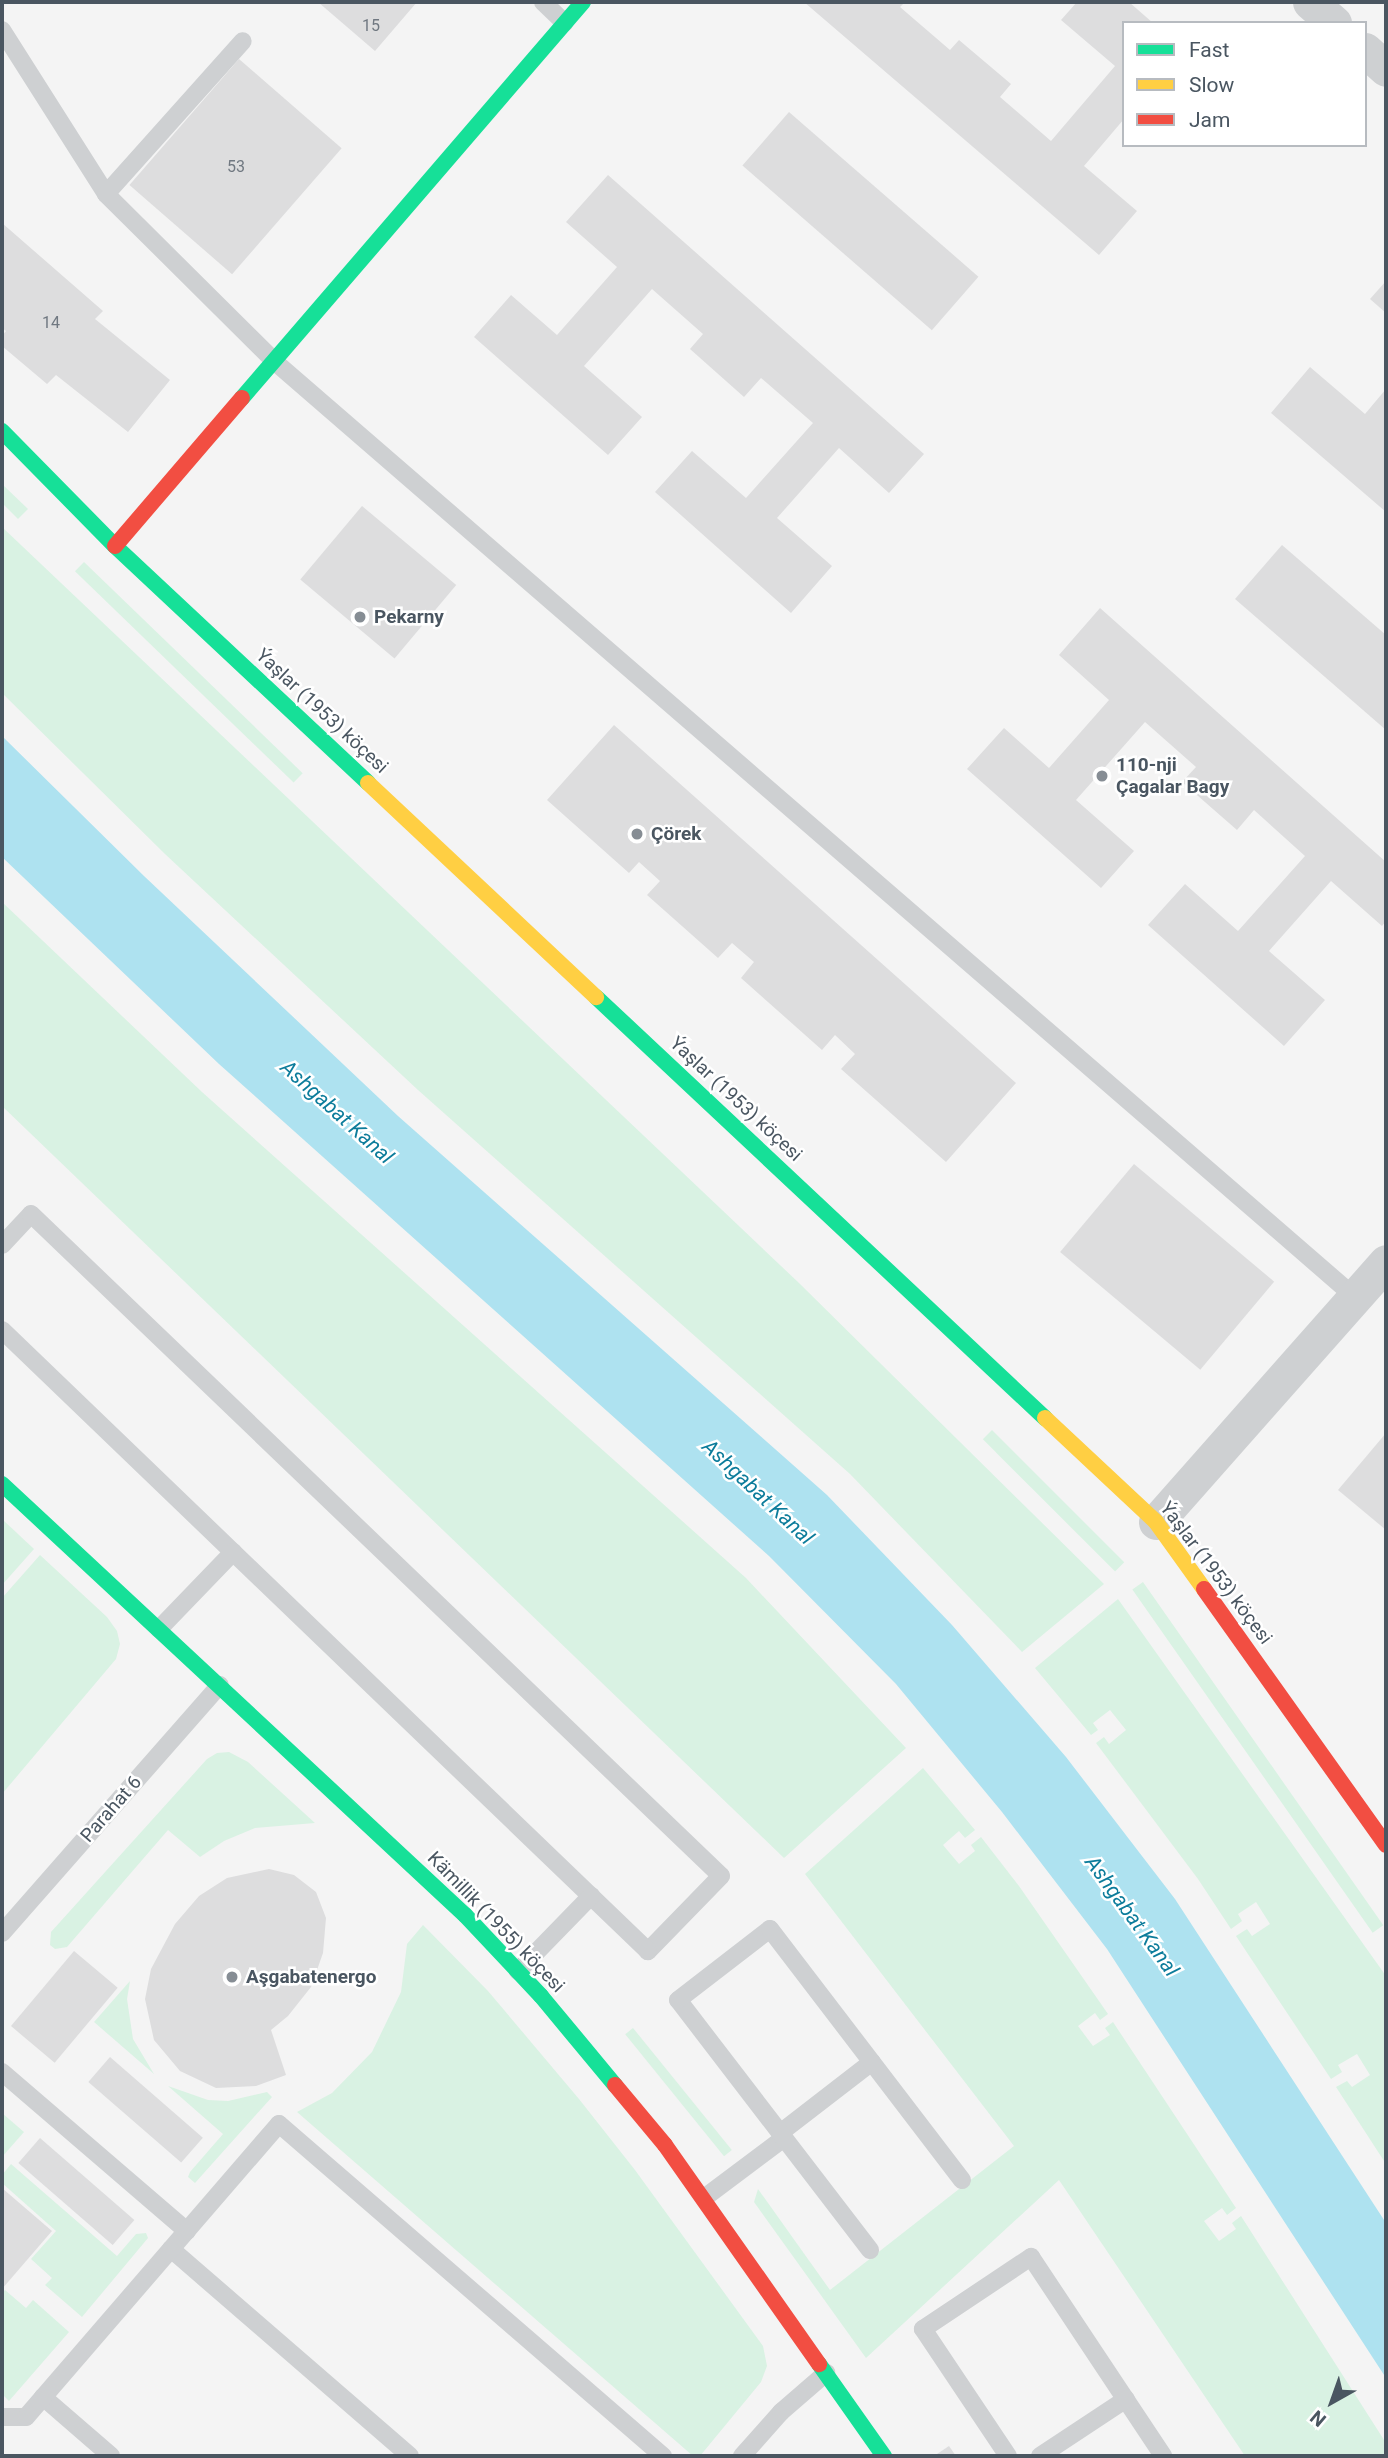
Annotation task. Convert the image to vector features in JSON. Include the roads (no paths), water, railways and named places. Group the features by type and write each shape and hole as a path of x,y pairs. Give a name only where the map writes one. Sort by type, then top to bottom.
{"street":[{"path":"115,545 583,2"},
{"path":"1310,2 1332,21"},
{"path":"1367,52 1386,68"},
{"name":"Ýaşlar (1953) köçesi","path":"2,431 115,545 1156,1522 1386,1845"},
{"path":"1156,1522 1386,1262"},
{"name":"Kämillik (1955) köçesi","path":"2,1483 465,1915 518,1971 613,2080 704,2198 884,2456"}],"lane":[{"path":"542,2 565,23"},
{"path":"2,30 106,194 274,361 1355,1297"},
{"path":"106,194 243,41"},
{"path":"2,1245 31,1214 721,1876 649,1951 2,1330"},
{"path":"159,1629 233,1552"},
{"name":"Parahat 6","path":"2,1933 220,1685"},
{"path":"518,1971 591,1896"},
{"path":"870,2250 678,2000 770,1929 962,2180"},
{"path":"704,2198 872,2062"},
{"path":"2,2072 187,2231"},
{"path":"2,2419 26,2417 279,2124 663,2456"},
{"path":"171,2249 410,2456"},
{"path":"1008,2456 923,2329 1031,2257 1163,2456"},
{"path":"742,2456 781,2412 826,2373"},
{"path":"43,2397 111,2456"},
{"path":"1040,2456 1126,2399"}],"water":[{"name":"Ashgabat Kanal","path":"2,736 144,876 398,1116 827,1495 952,1625 1066,1757 1175,1899 1386,2223 1386,2378 1107,1949 1002,1812 896,1684 769,1556 219,1064 2,857"}],"place":[{"name":"Pekarny","path":"360,617"},
{"name":"110-nji Çagalar Bagy","path":"1102,776"},
{"name":"Çörek","path":"637,834"},
{"name":"Aşgabatenergo","path":"232,1977"}]}
